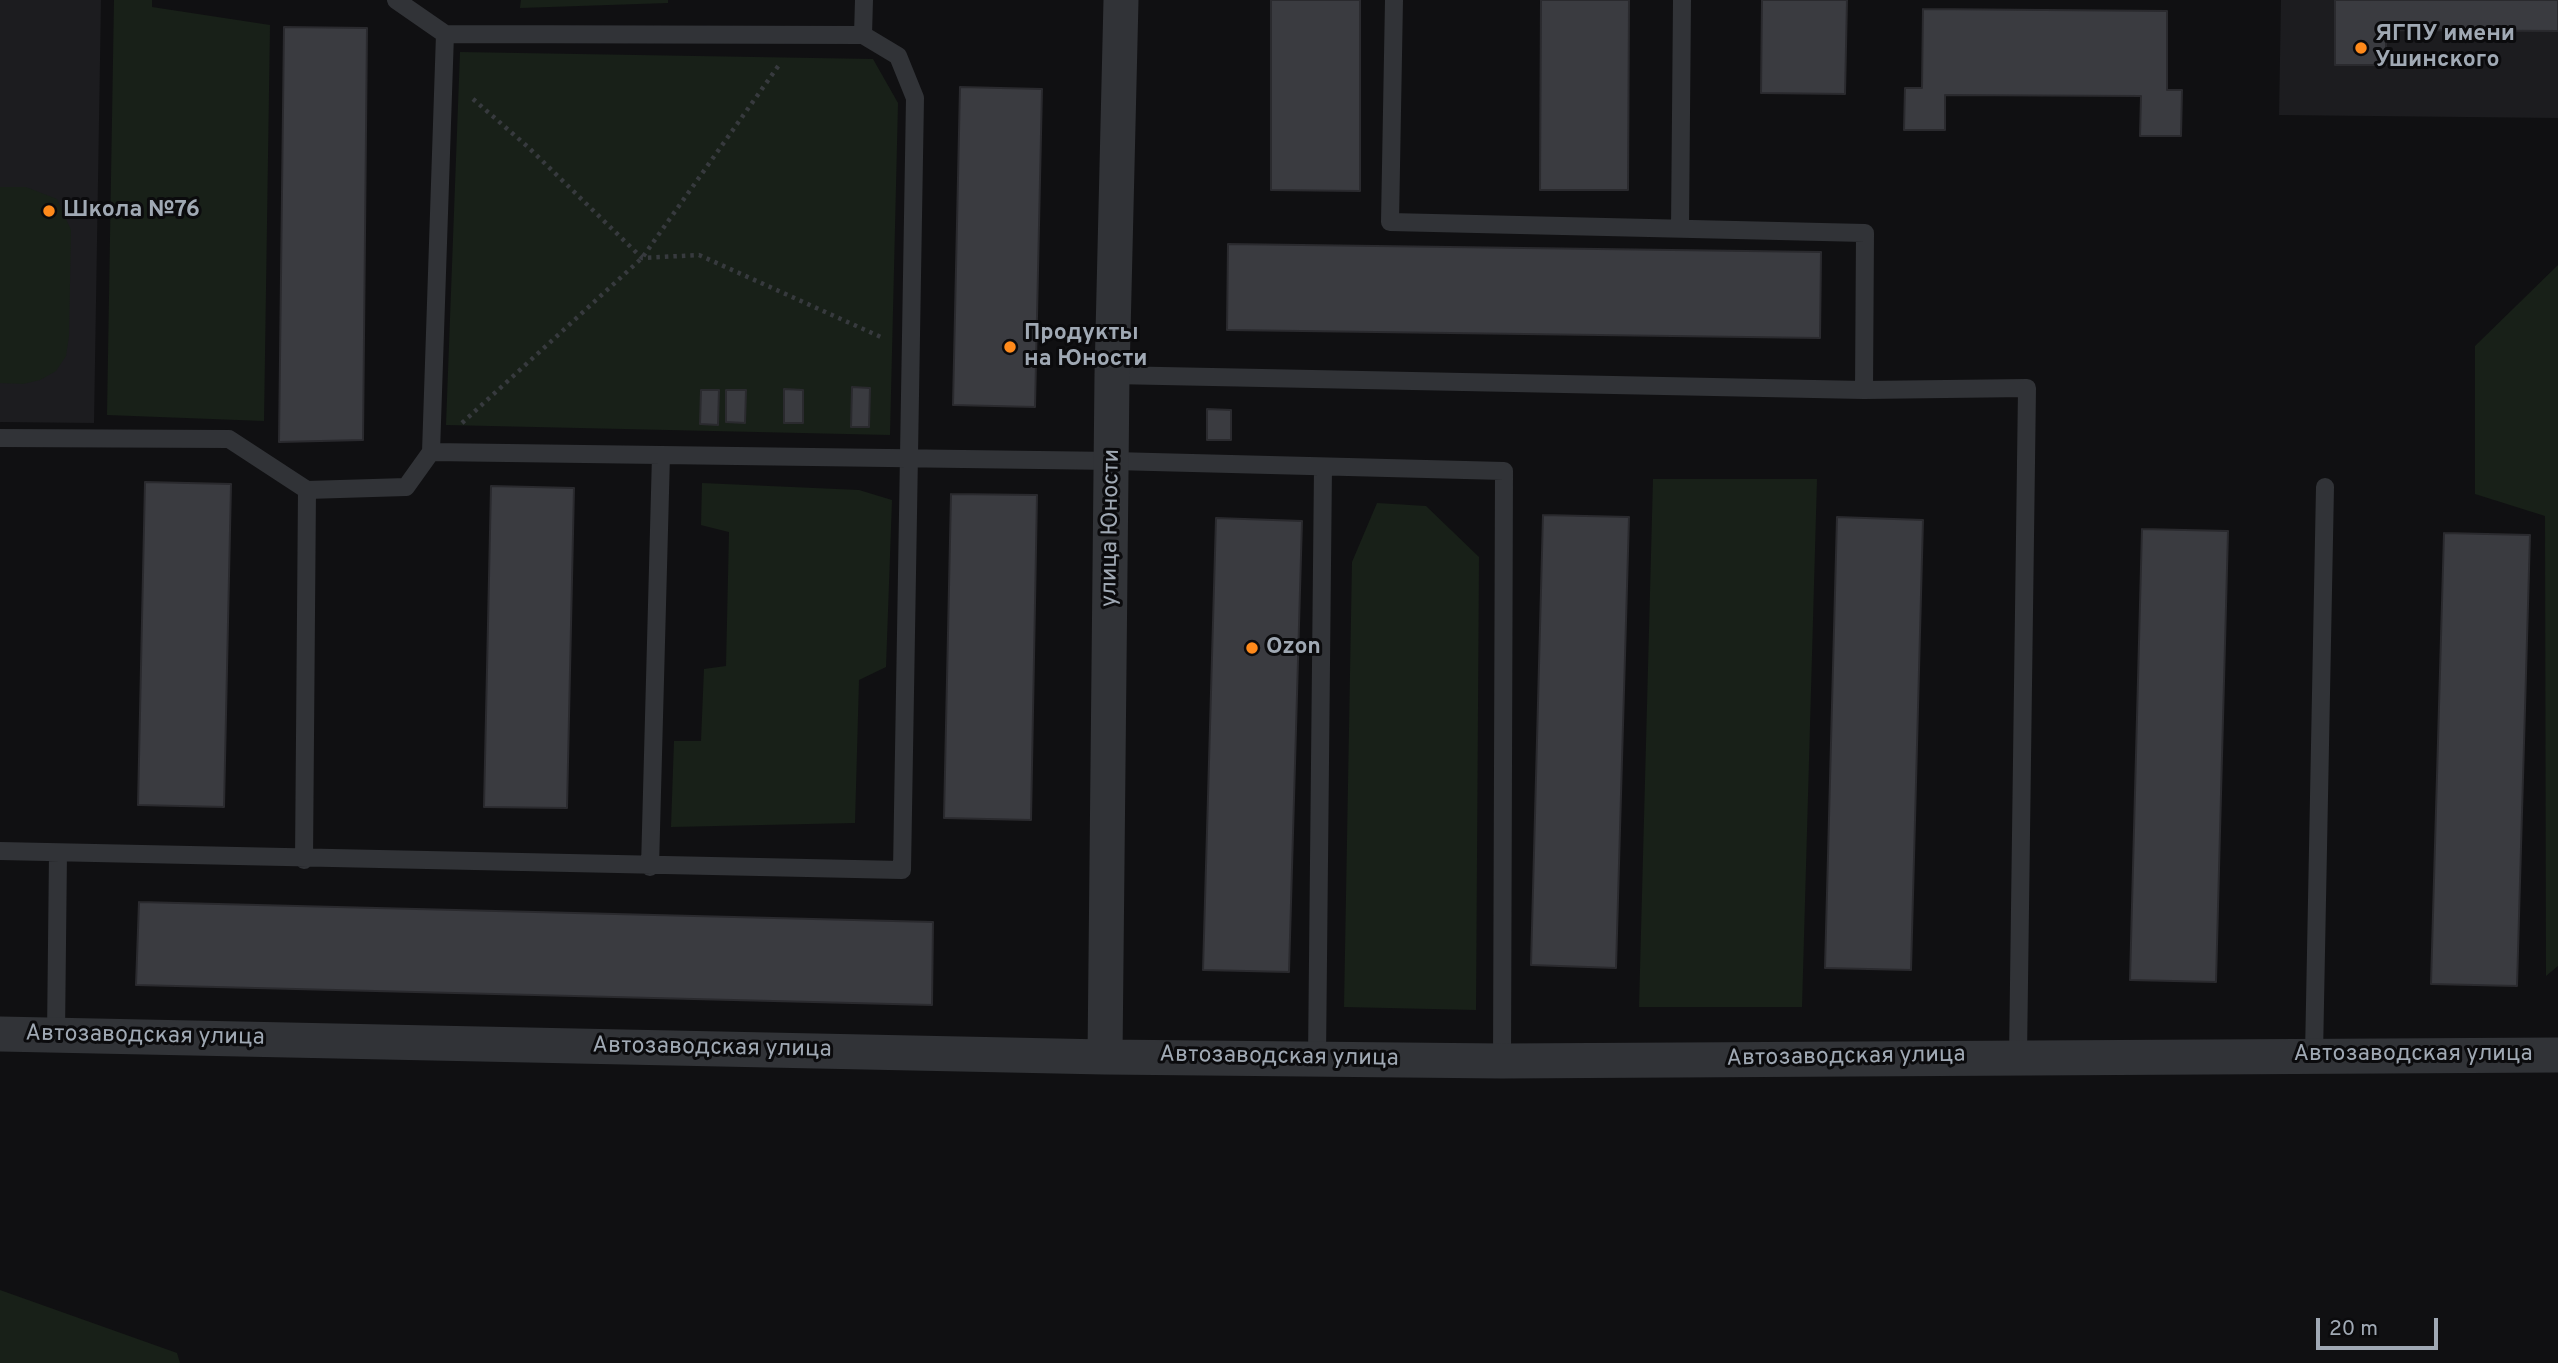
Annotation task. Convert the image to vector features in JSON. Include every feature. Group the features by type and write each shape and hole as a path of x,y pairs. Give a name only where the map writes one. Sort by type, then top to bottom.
{"street":[{"name":"улица Юности","path":"1105,1057 1114,461 1112,375 1121,0"},
{"name":"Автозаводская улица","path":"0,1034 1105,1057 1502,1061 2558,1055"}],"lane":[{"path":"0,851 304,860 902,870 915,98 898,56 863,35 445,34 396,0"},
{"path":"863,35 864,0"},
{"path":"1394,0 1390,222 1865,233 1864,390"},
{"path":"1680,228 1682,0"},
{"path":"0,438 229,439 307,490 406,487 431,452 445,34"},
{"path":"1112,375 1864,390 2027,388 2018,1056"},
{"path":"431,452 907,457 1504,471 1502,1061"},
{"path":"650,867 661,455"},
{"path":"1317,1058 1323,467"},
{"path":"2314,1055 2325,487"},
{"path":"304,860 307,490"},
{"path":"56,1035 58,853"}],"path":[{"path":"431,452 642,258 776,65 789,61"},
{"path":"444,73 528,147 642,258 699,255 909,350"}],"shaded area":[{"name":"Школа №76","path":"0,0 101,0 94,423 0,422"},
{"path":"114,0 152,0 152,7 270,25 264,421 107,415"},
{"path":"521,0 668,0 668,3 520,8"},
{"path":"2281,0 2558,0 2558,118 2279,115"},
{"path":"460,52 873,59 898,103 890,435 446,425"},
{"path":"0,187 26,187 57,199 71,230 69,336 66,356 56,371 40,380 23,384 0,383"},
{"path":"2558,265 2558,966 2546,976 2545,516 2475,494 2475,346"},
{"path":"1653,479 1817,479 1802,1007 1639,1007"},
{"path":"702,483 859,490 892,500 886,667 859,680 855,823 671,827 674,741 701,741 704,669 726,666 729,532 701,525"},
{"path":"1377,503 1426,506 1479,557 1476,1010 1344,1007 1352,562"},
{"path":"0,1290 177,1353 180,1363 0,1363"}],"building":[{"path":"1271,0 1360,0 1360,191 1271,190"},
{"path":"1541,0 1629,0 1628,190 1540,190"},
{"path":"1762,0 1847,0 1845,94 1761,93"},
{"name":"ЯГПУ имени Ушинского","path":"2335,0 2558,0 2558,31 2386,30 2386,65 2335,65"},
{"path":"1923,9 2167,11 2167,90 2182,90 2181,136 2140,136 2141,96 1945,95 1945,130 1904,130 1905,88 1922,88"},
{"path":"284,27 367,28 363,440 279,442"},
{"path":"960,87 1042,89 1035,407 953,405"},
{"path":"1228,244 1821,252 1820,338 1227,330"},
{"path":"852,387 870,388 869,427 851,427"},
{"path":"784,389 803,390 803,423 784,423"},
{"path":"701,390 719,390 718,425 700,424"},
{"path":"726,390 746,390 745,423 726,422"},
{"path":"1207,409 1231,410 1231,440 1207,440"},
{"path":"145,482 231,484 224,807 138,805"},
{"path":"491,486 574,488 567,808 484,807"},
{"path":"951,494 1037,495 1031,820 944,818"},
{"path":"1543,515 1629,517 1616,968 1531,965"},
{"path":"1837,517 1923,520 1911,970 1825,968"},
{"path":"1216,518 1302,521 1289,972 1203,970"},
{"path":"2142,529 2228,531 2216,982 2130,980"},
{"path":"2444,533 2530,535 2517,986 2431,984"},
{"path":"139,902 933,922 932,1005 136,985"}],"place":[{"name":"ЯГПУ имени Ушинского","path":"2361,48"},
{"name":"Школа №76","path":"49,211"},
{"name":"Продукты на Юности","path":"1010,347"},
{"name":"Ozon","path":"1252,648"}]}
